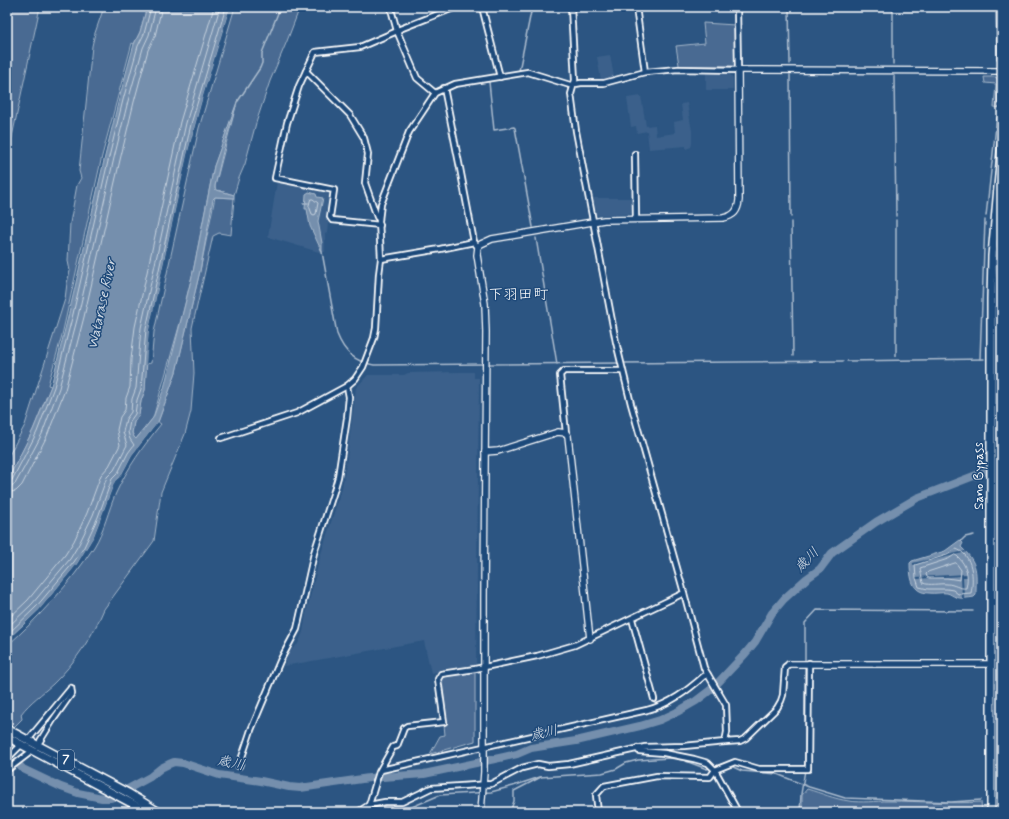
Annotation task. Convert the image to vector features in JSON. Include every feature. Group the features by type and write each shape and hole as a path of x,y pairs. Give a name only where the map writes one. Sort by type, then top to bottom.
{"main road":[{"name":"Sano Bypass","path":"991,812 992,256 1002,141"},
{"name":"Sano Bypass","path":"999,812 998,279 1002,209"},
{"name":"7","path":"7,729 21,740 102,788 159,812"},
{"name":"7","path":"7,737 21,740 111,784 148,812"}],"street":[{"path":"380,225 332,220 330,217 334,190 275,178 287,123 299,86 315,52 360,47 456,7"},
{"path":"482,7 500,76"},
{"path":"571,7 575,76 571,94 576,131 621,366 704,668 722,697 727,710 727,732 725,742"},
{"path":"636,7 644,72"},
{"path":"478,247 492,239 593,222 636,219 723,218 735,214 738,208 739,200 737,7"},
{"path":"391,9 397,31 417,78 435,93"},
{"path":"222,438 298,413 347,386 355,379 363,367 374,338 376,328 381,259 379,219 381,204 409,132 435,93 444,88 456,84 528,72 574,85 581,83 604,83 644,72 678,69 1002,71"},
{"path":"306,71 350,115 364,138 368,154 365,183 379,219"},
{"path":"444,88 474,242 478,247 477,261 485,310 484,784 481,812"},
{"path":"635,154 636,219"},
{"path":"381,259 474,242"},
{"path":"590,639 569,440 566,433 560,375 564,371 621,366"},
{"path":"239,766 251,730 280,661 297,629 314,553 338,477 347,418 349,396 347,386"},
{"path":"485,452 498,451 558,432 566,433"},
{"path":"369,805 380,771 393,747 397,746 404,728 407,726 444,722 438,679 439,675 537,656 575,645 684,593"},
{"path":"632,619 654,699"},
{"path":"713,769 735,762 759,769 808,769 809,663"},
{"path":"358,812 369,805 385,802 402,802 431,788 491,784 504,779 522,768 538,764 548,766 569,764 637,748 740,741 746,738 777,708 783,695 785,667 789,664 987,664"},
{"path":"380,771 656,708 677,697 704,676 709,677"},
{"path":"7,759 21,740 71,688 72,693 40,741"},
{"path":"637,748 639,751 664,753 708,763 738,812"},
{"path":"7,770 28,754"},
{"path":"598,812 596,795 604,786 657,776 710,777 713,769"}],"shaded area":[{"path":"7,7 40,7 7,160"},
{"path":"104,7 147,7 140,32 134,44 132,43 102,156 62,335 48,385 51,386 33,430 7,481 7,459 25,425 65,299 70,271 68,261 70,223 77,185 81,178 79,171 92,46"},
{"path":"235,7 300,7 270,81 234,195 217,190 215,189 215,186 236,106 214,166 193,272 153,418 136,439 132,433 134,422 139,415 141,401 145,390 146,364 151,363 154,332 199,128"},
{"path":"703,23 735,25 735,66 679,65 676,46 705,43"},
{"path":"998,24 1002,24 1002,59 998,60"},
{"path":"610,55 614,77 601,80 597,57"},
{"path":"706,74 730,74 733,78 733,90 706,90"},
{"path":"984,77 996,77 1002,80 1001,108 994,107 996,84 985,83"},
{"path":"641,96 646,126 655,125 656,136 675,133 674,122 683,120 681,104 687,103 692,131 691,147 686,149 686,146 649,149 647,131 637,133 636,126 631,127 627,98"},
{"path":"277,182 330,190 332,192 327,221 327,233 325,234 325,252 319,252 268,237"},
{"path":"215,197 234,198 231,235 219,233 213,236 192,328 194,373 191,411 185,434 161,492 154,541 104,609 89,639 75,659 61,676 21,714 22,719 7,734 7,646 54,600 85,561 97,541 116,493 125,475 161,424 158,422 176,372 200,271"},
{"path":"592,198 633,198 634,214 594,216"},
{"path":"474,372 474,378 479,378 475,666 431,673 424,641 284,666 289,652 298,644 303,632 320,557 342,488 356,388 368,375"},
{"path":"475,672 475,741 430,754 440,736 445,735 444,725 447,724 441,679 443,676"},
{"path":"807,789 838,799 854,802 981,802 982,812 802,812 802,795"}],"water":[{"name":"Watarase River","path":"147,7 230,7 187,155 149,330 145,390 141,401 139,415 134,422 132,433 136,439 153,418 164,388 193,272 214,166 238,99 224,147 215,186 215,189 217,190 234,195 234,198 215,197 213,199 200,271 176,372 158,422 132,455 121,476 115,481 94,536 77,564 39,610 7,640 7,481 33,430 51,386 119,99 134,44 140,32"},
{"path":"309,192 316,194 317,197 323,198 318,221 322,252 310,226 307,209 305,209 306,194"},
{"path":"960,540 963,543 961,547 971,558 974,564 976,574 976,595 974,597 960,598 947,593 931,593 919,590 913,584 910,563 912,561 945,551"}],"pier":[{"path":"230,7 232,7 189,156 151,331 148,363 146,364 149,330 187,155"},
{"path":"158,422 159,423 133,456 123,477 117,482 96,537 79,565 41,611 7,643 7,641 39,610 77,564 94,536 115,481 121,476 132,455"},
{"path":"965,551 967,552 913,565 913,563"},
{"path":"967,574 967,577 963,577 964,598 962,598 961,576 916,579 916,577"}],"waterway":[{"path":"238,101 260,68 262,63 262,53 278,13 282,7"},
{"path":"519,71 532,7"},
{"path":"789,7 790,64"},
{"path":"893,7 893,64"},
{"path":"996,7 997,59"},
{"path":"790,75 791,217"},
{"path":"894,76 896,216"},
{"path":"998,79 998,104"},
{"path":"489,82 494,130 515,128 533,227"},
{"path":"986,216 997,117"},
{"path":"303,203 308,203"},
{"path":"896,220 896,356"},
{"path":"980,359 985,220"},
{"path":"791,222 793,356"},
{"path":"536,238 557,364"},
{"path":"322,252 337,334 347,351 356,359 367,364 843,361"},
{"path":"847,361 984,359"},
{"name":"歳川","path":"20,766 23,769 61,787 78,793 102,798 111,798 150,777 161,768 174,762 183,763 219,775 300,788 369,778 424,774 517,754 531,748 576,741 660,720 696,701 713,688 755,642 772,613 784,599 806,579 820,569 832,553 876,522 917,498 1002,465"},
{"path":"961,541 965,537 974,535"},
{"path":"805,663 805,623 817,610 973,611"},
{"path":"800,812 805,770 805,666"},
{"path":"400,812 440,795 491,792 540,777 602,773 616,769 626,763 638,760 670,758 683,760 707,769 725,763"},
{"path":"731,766 742,771 777,774 809,787 845,798 951,802 981,800"},
{"path":"510,812 514,801 514,791 541,777"},
{"path":"372,812 390,812"}],"district":[{"name":"下羽田町","path":"518,295"}]}
